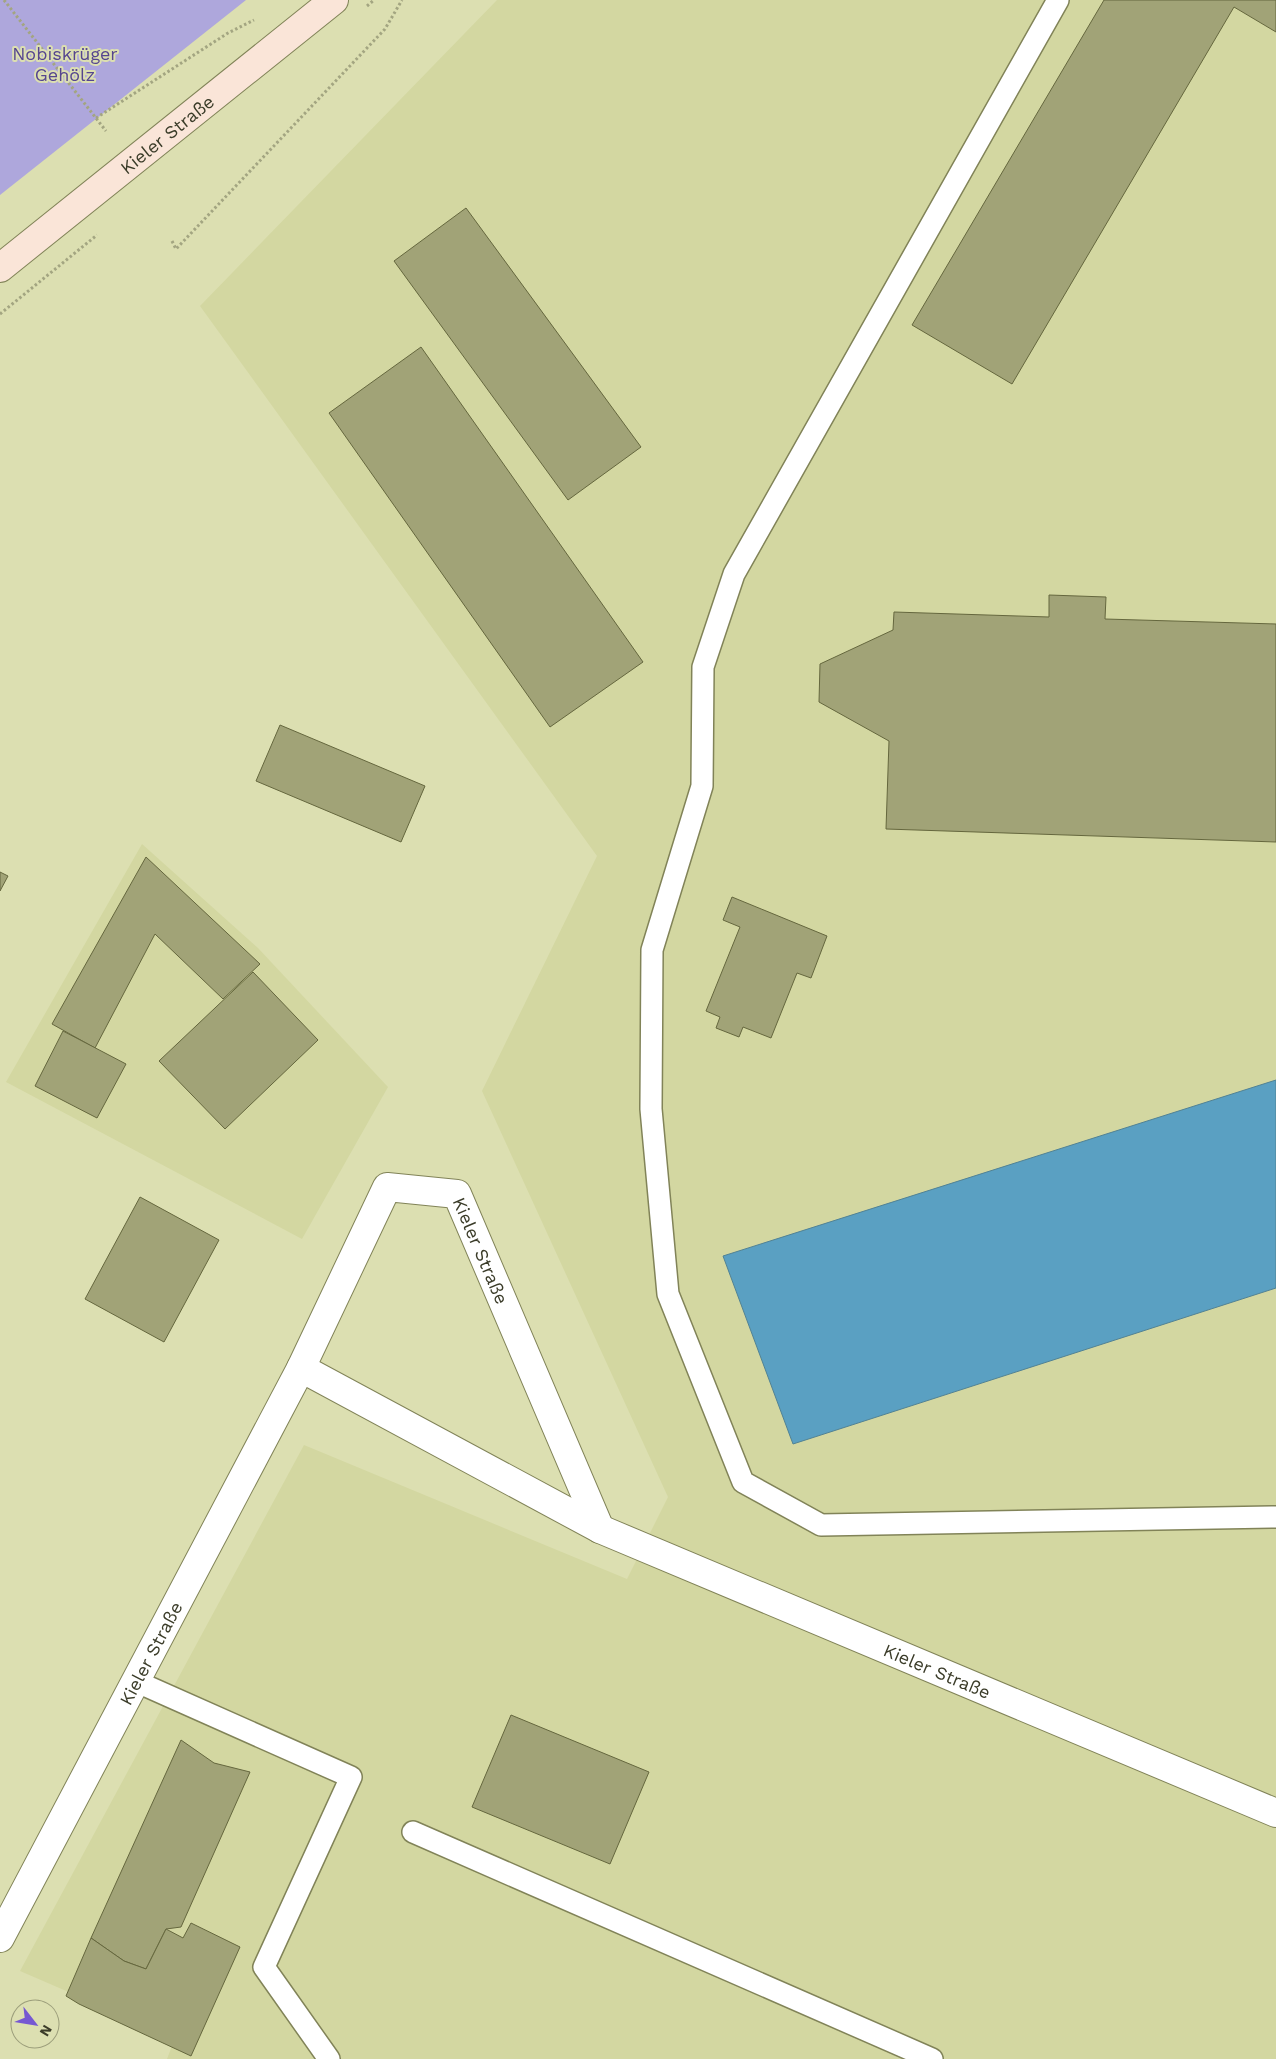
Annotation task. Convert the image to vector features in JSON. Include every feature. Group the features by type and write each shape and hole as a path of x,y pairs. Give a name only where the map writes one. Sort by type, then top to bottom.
{"main road":[{"name":"Kieler Straße","path":"0,268 334,0"}],"street":[{"name":"Kieler Straße","path":"0,1938 301,1368 387,1187 457,1194 600,1529"},
{"name":"Kieler Straße","path":"301,1368 600,1529 1276,1812"}],"lane":[{"path":"1058,0 734,574 703,667 702,786 652,950 651,1109 668,1294 743,1482 822,1525 1276,1517"},
{"path":"135,1682 351,1777 264,1967 328,2059"},
{"path":"413,1832 932,2059"}],"path":[{"path":"4,0 106,131"},
{"path":"172,241 176,249 372,44 385,29 402,0"},
{"path":"96,118 228,33 255,19"}],"shaded area":[{"path":"497,0 1276,0 1276,2059 167,2059 175,2038 20,1971 304,1445 627,1579 668,1497 482,1091 597,856 200,306"},
{"path":"142,844 258,948 388,1087 302,1239 6,1082"}],"green space":[{"name":"Nobiskrüger Gehölz","path":"0,0 246,0 0,195"}],"water":[{"path":"1276,1080 1276,1288 793,1444 723,1256"}],"building":[{"path":"1104,0 1276,0 1276,32 1234,7 1012,384 912,325"},
{"path":"466,208 641,447 568,500 394,261"},
{"path":"421,347 643,662 550,727 329,413"},
{"path":"1049,595 1106,597 1105,619 1276,624 1276,842 886,829 889,741 819,702 820,664 893,630 894,612 1049,617"},
{"path":"280,725 425,786 401,842 256,781"},
{"path":"146,857 260,964 223,999 155,934 95,1048 52,1024"},
{"path":"0,872 8,876 0,891"},
{"path":"732,897 827,936 811,978 797,973 771,1038 743,1027 739,1037 716,1028 720,1017 706,1011 740,927 723,920"},
{"path":"253,972 318,1040 225,1129 159,1061"},
{"path":"63,1031 126,1064 97,1118 35,1086"},
{"path":"140,1197 219,1240 164,1342 85,1299"},
{"path":"511,1715 649,1772 610,1864 472,1807"},
{"path":"181,1740 214,1763 250,1772 181,1927 166,1929 146,1969 124,1961 91,1938"},
{"path":"191,1923 240,1947 191,2056 79,2004 66,1996 91,1938 124,1961 146,1969 166,1929 183,1938"}]}
